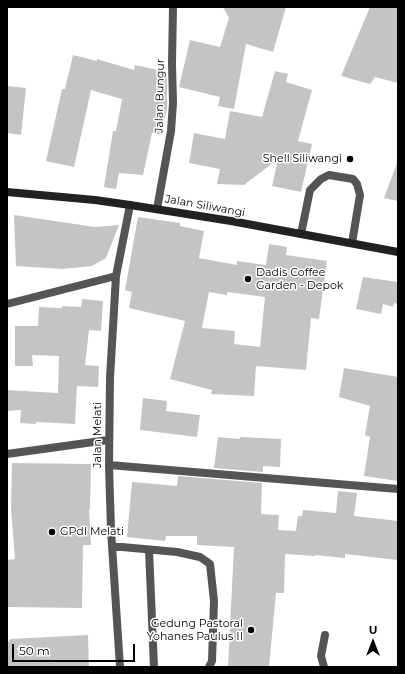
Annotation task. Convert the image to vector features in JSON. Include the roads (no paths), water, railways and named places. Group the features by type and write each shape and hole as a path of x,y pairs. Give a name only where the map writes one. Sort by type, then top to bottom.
{"main road":[{"name":"Jalan Siliwangi","path":"7,192 95,200 157,209 398,252"}],"street":[{"name":"Jalan Bungur","path":"157,209 171,131 173,103 173,7"},
{"path":"301,234 310,190 321,179 329,175 353,179 357,184 360,195 352,243"},
{"name":"Jalan Melati","path":"120,667 112,547 108,440 116,276 130,205"},
{"path":"7,304 116,276"},
{"path":"7,454 108,440"},
{"path":"109,465 398,489"},
{"path":"112,547 177,552 200,557 210,564 214,601 212,661 209,667"},
{"path":"149,550 154,667"},
{"path":"324,667 322,656 325,635"}],"place":[{"name":"Shell Siliwangi","path":"350,159"},
{"name":"Dadis Coffee Garden - Depok","path":"248,279"},
{"name":"GPdI Melati","path":"52,532"},
{"name":"Gedung Pastoral Yohanes Paulus II","path":"251,630"}]}
